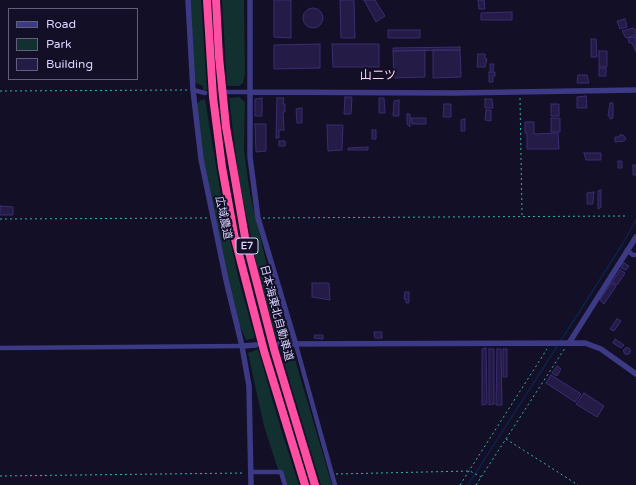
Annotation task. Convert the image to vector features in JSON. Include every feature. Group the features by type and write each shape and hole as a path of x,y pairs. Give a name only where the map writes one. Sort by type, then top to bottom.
{"highway":[{"name":"日本海東北自動車道","path":"207,0 213,97 233,224 264,351 305,485"},
{"name":"日本海東北自動車道","path":"216,0 224,112 232,167 245,237 274,349 314,485"}],"street":[{"name":"広域農道","path":"188,0 193,90 201,159 212,218 242,346 250,406 251,485"},
{"path":"250,0 250,157 258,218 296,345 335,485"},
{"path":"193,90 205,93"},
{"path":"227,92 455,93 636,90"},
{"path":"566,343 636,236"},
{"path":"627,250 633,255 636,255"},
{"path":"279,344 566,343 594,345 610,354 636,374"},
{"path":"0,348 256,345"},
{"path":"251,472 281,472 285,485"}],"path":[{"path":"0,91 193,90"},
{"path":"520,91 522,215"},
{"path":"258,218 522,215 627,216"},
{"path":"0,219 212,218"},
{"path":"460,485 551,343"},
{"path":"476,485 566,343"},
{"path":"505,439 578,485"},
{"path":"332,474 470,471 481,477"},
{"path":"0,476 251,472"}],"green space":[{"path":"189,0 201,0 207,90 203,90 203,86 194,82"},
{"path":"222,0 244,0 245,74 243,83 239,86 227,86"},
{"path":"239,97 245,102 244,150 250,194 270,278 284,326 284,334 279,339 276,339 260,280 239,180 229,98"},
{"path":"205,99 224,214 239,280 255,338 246,340 236,317 201,151 196,105 201,100"},
{"path":"258,349 299,485 283,485 264,426 248,353"},
{"path":"280,349 291,349 294,356 332,485 321,485"}],"building":[{"path":"274,0 291,0 291,38 274,37"},
{"path":"340,0 354,0 355,38 341,38"},
{"path":"364,0 375,0 385,16 376,22"},
{"path":"478,0 484,0 485,9 479,9"},
{"path":"313,8 320,11 323,18 320,25 313,28 306,25 303,18 306,11"},
{"path":"512,12 512,20 481,20 481,13"},
{"path":"625,19 627,27 620,29 617,21"},
{"path":"633,28 636,30 636,35 626,38 622,31"},
{"path":"388,30 420,30 420,38 388,38"},
{"path":"636,37 636,52 632,43 629,43 628,38"},
{"path":"591,39 596,39 597,57 591,57"},
{"path":"320,44 320,68 274,69 274,45"},
{"path":"332,44 379,44 379,67 333,67"},
{"path":"460,47 460,50 393,51 393,48"},
{"path":"425,50 425,77 394,78 393,51"},
{"path":"433,50 460,50 461,77 433,78"},
{"path":"599,51 607,51 607,67 599,67"},
{"path":"478,54 485,54 485,59 487,59 485,67 477,67"},
{"path":"490,64 494,64 493,71 490,71"},
{"path":"599,68 606,68 606,76 599,76"},
{"path":"489,72 495,72 493,82 489,82"},
{"path":"578,75 587,75 589,83 577,83"},
{"path":"586,96 587,108 577,108 577,97"},
{"path":"345,97 352,97 351,114 344,114"},
{"path":"262,98 262,116 255,116 255,99"},
{"path":"277,98 284,98 283,104 285,104 285,112 283,112 284,130 279,130 279,138 276,138"},
{"path":"379,98 384,98 385,113 379,113"},
{"path":"485,99 492,99 493,108 485,108"},
{"path":"399,100 399,116 393,116 394,101"},
{"path":"610,103 613,103 613,118 610,119 610,116 608,116"},
{"path":"444,104 451,104 451,117 443,117"},
{"path":"551,104 559,104 559,116 551,116"},
{"path":"302,108 302,123 297,123 296,109"},
{"path":"486,110 491,110 491,121 485,120"},
{"path":"407,114 410,114 410,127 407,124"},
{"path":"411,118 426,118 426,124 412,124"},
{"path":"551,118 560,118 560,132 551,132"},
{"path":"465,119 465,131 461,131 461,120"},
{"path":"525,122 534,122 534,134 558,133 559,149 527,149"},
{"path":"255,124 266,124 266,151 256,152"},
{"path":"327,125 343,125 342,150 328,151"},
{"path":"372,130 376,130 376,139 372,139"},
{"path":"620,135 623,135 626,139 624,141 615,142 615,137 619,137"},
{"path":"279,141 285,141 285,146 279,146"},
{"path":"368,147 368,150 348,150 348,148"},
{"path":"584,153 601,153 601,160 586,160"},
{"path":"618,161 622,161 622,168 618,168"},
{"path":"633,165 636,165 636,175 633,175"},
{"path":"601,190 601,207 598,209 598,191"},
{"path":"594,192 593,204 587,204 587,193"},
{"path":"0,206 13,207 13,215 0,215"},
{"path":"624,263 629,266 626,270 621,268"},
{"path":"620,270 625,273 617,285 612,282"},
{"path":"312,283 329,283 330,300 312,297"},
{"path":"611,283 616,286 604,304 600,300"},
{"path":"405,292 409,292 409,303 406,303 406,299 404,299"},
{"path":"617,319 621,321 614,331 610,329"},
{"path":"374,332 382,332 382,338 375,338"},
{"path":"315,335 323,335 323,339 314,338"},
{"path":"615,339 624,345 621,348 613,343"},
{"path":"486,348 487,404 482,405 482,349"},
{"path":"627,348 630,351 627,354 624,351"},
{"path":"489,349 494,349 494,404 489,405"},
{"path":"497,349 501,349 502,405 496,405"},
{"path":"503,349 507,349 507,377 503,377"},
{"path":"557,366 561,369 557,376 552,373"},
{"path":"551,375 581,394 575,402 546,383"},
{"path":"584,393 604,406 597,417 576,404"}],"waterway":[{"path":"560,342 622,245 636,220"},
{"path":"468,485 558,345"}],"district":[{"name":"山二ツ","path":"378,76"}]}
